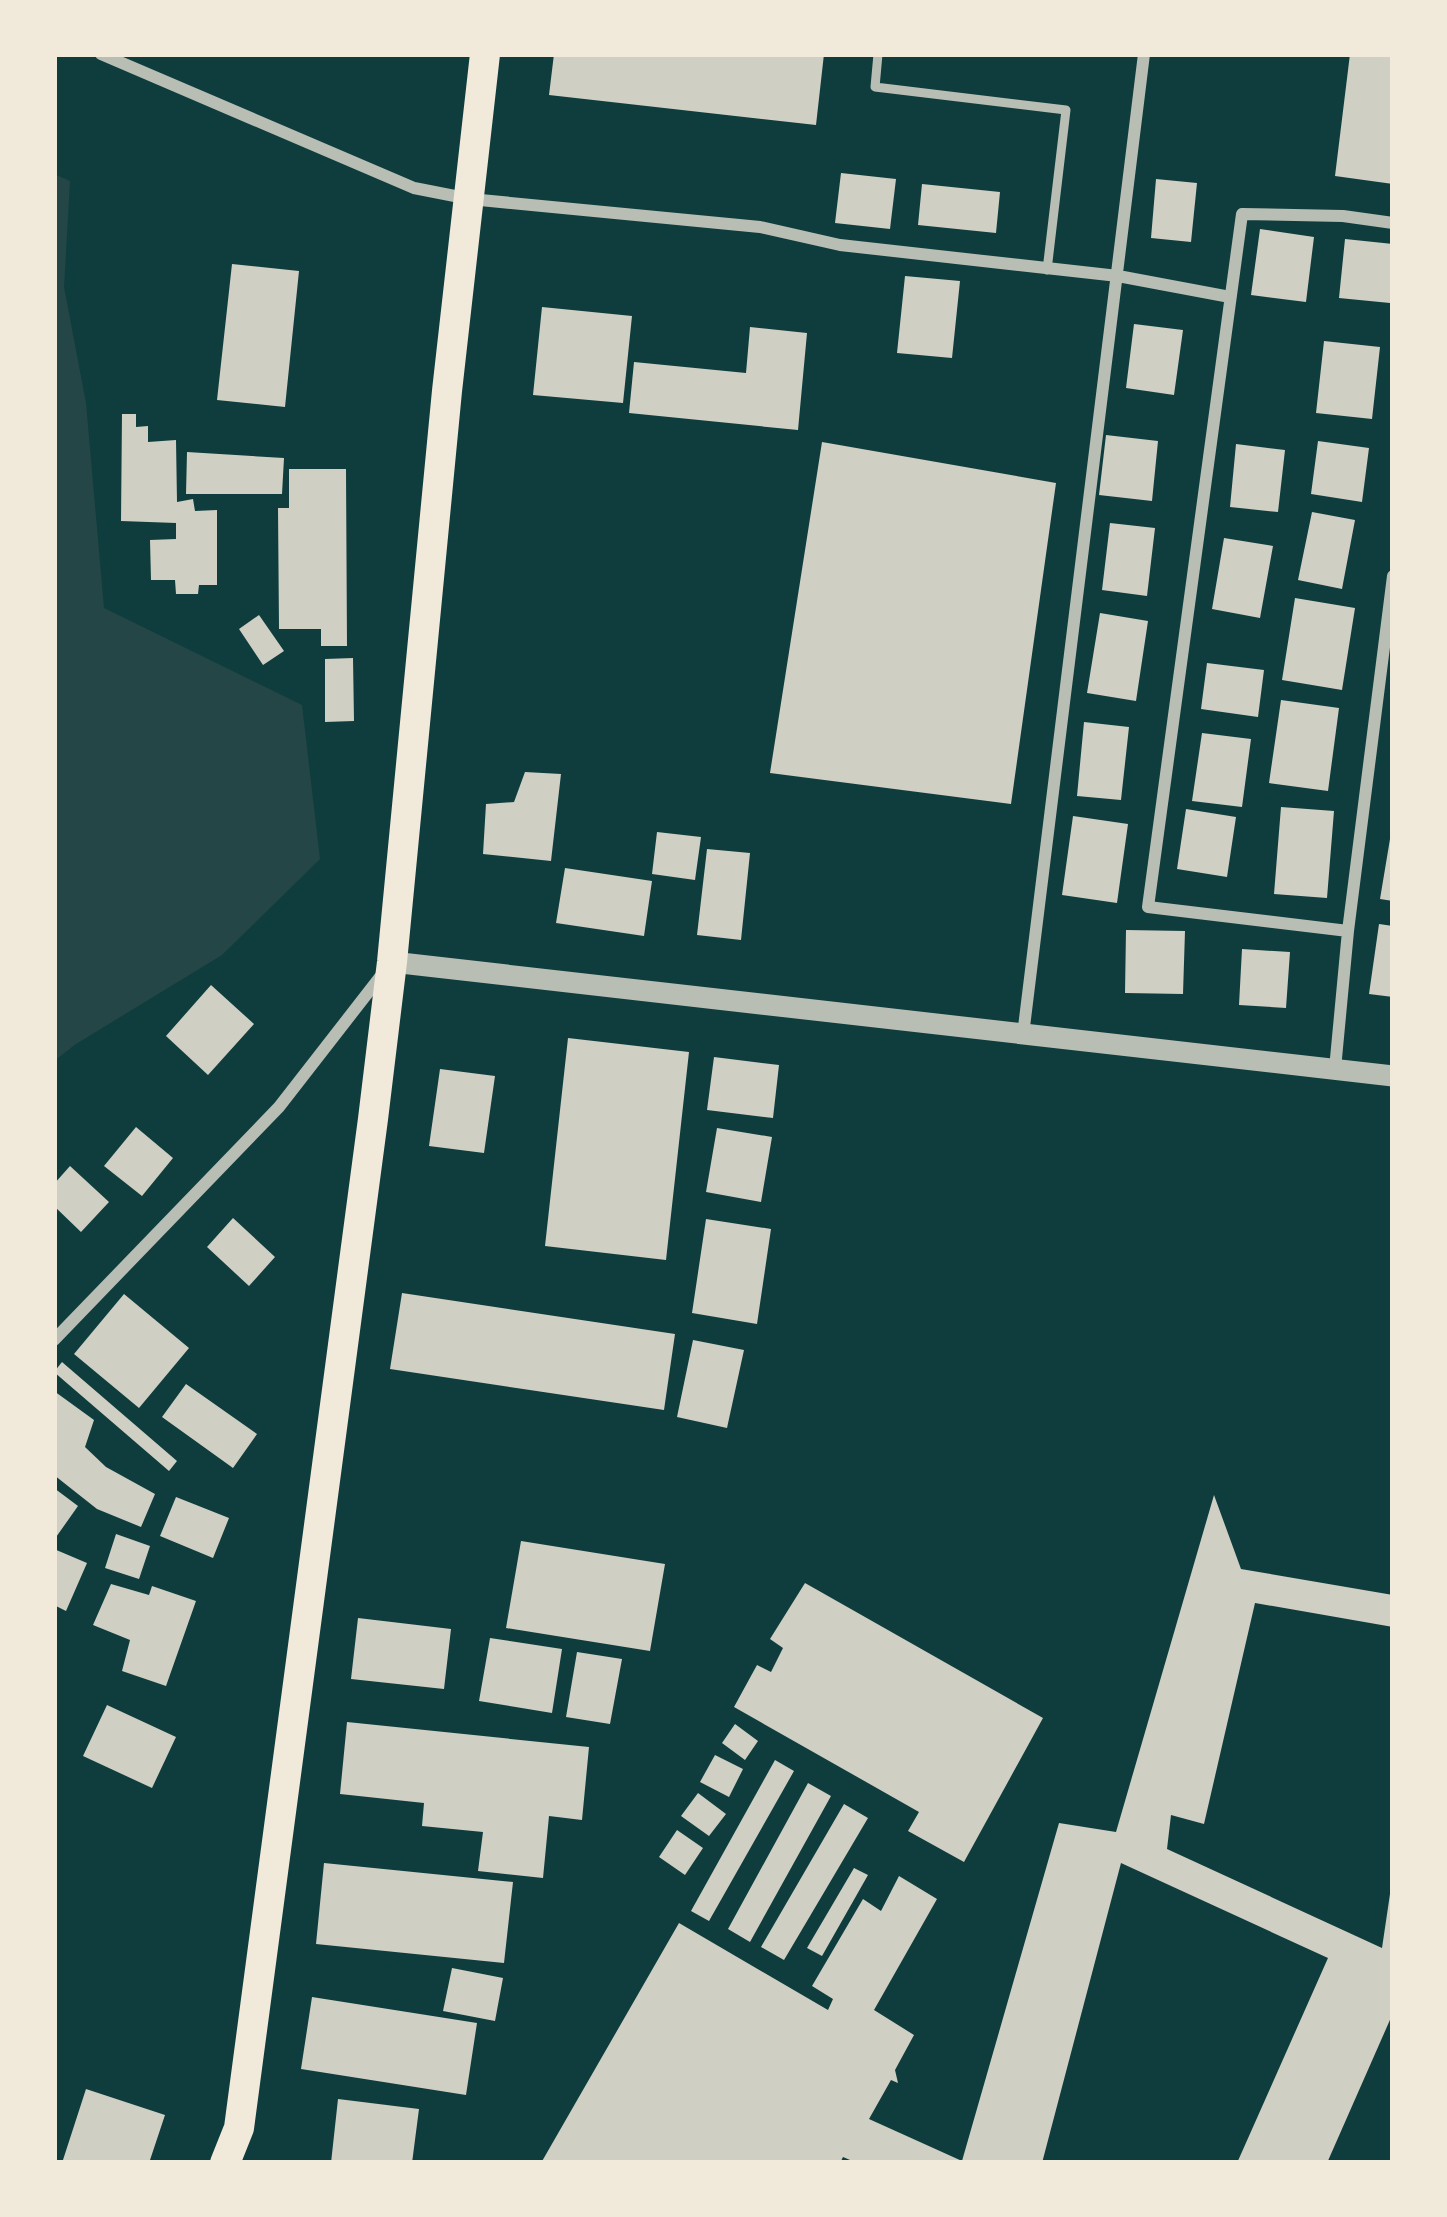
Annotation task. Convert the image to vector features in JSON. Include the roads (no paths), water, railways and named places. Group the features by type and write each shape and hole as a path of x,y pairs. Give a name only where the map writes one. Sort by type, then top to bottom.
{"main road":[{"path":"225,2163 239,2128 392,962 485,54"}],"street":[{"path":"100,54 414,188 470,199 760,227 840,245 1118,276 1231,298"},
{"path":"1023,1035 1144,54"},
{"path":"1348,931 1148,907 1242,214 1343,216 1393,223"},
{"path":"1335,1070 1393,576"},
{"path":"54,1340 279,1107 392,962 1393,1076"}],"lane":[{"path":"878,54 875,87 1066,110 1047,270"}]}
